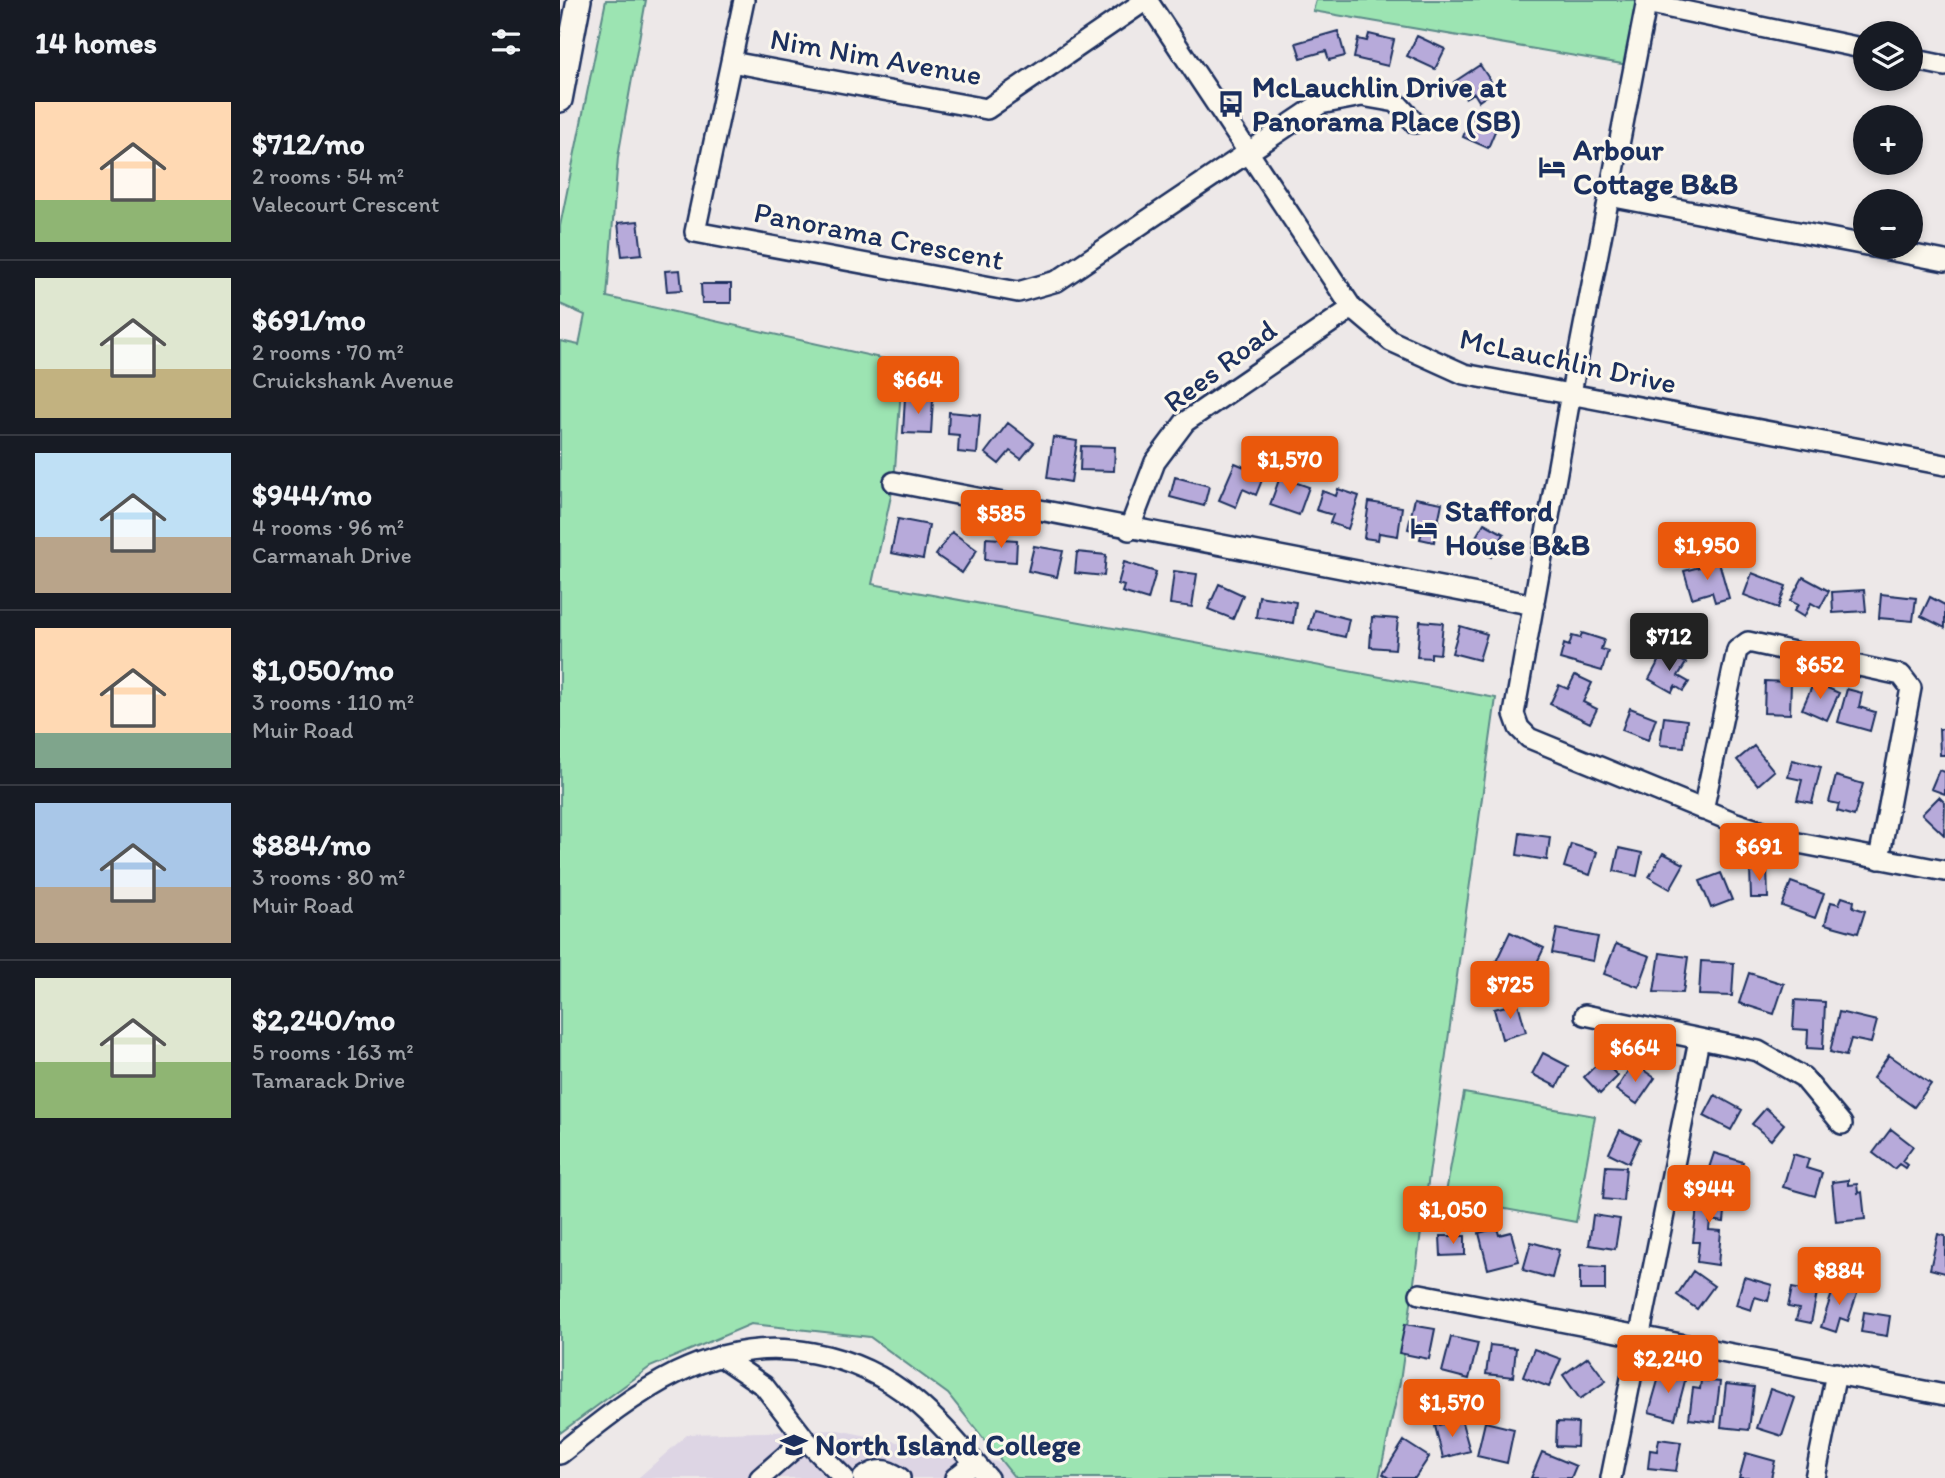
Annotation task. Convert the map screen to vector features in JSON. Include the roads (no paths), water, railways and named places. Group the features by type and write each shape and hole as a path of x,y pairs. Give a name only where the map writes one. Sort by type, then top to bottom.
{"main road":[{"path":"560,100 579,0"}],"street":[{"name":"Panorama Crescent","path":"744,0 695,232 1018,292 1057,281 1248,152"},
{"name":"Nim Nim Avenue","path":"731,62 986,109 1146,0"},
{"name":"McLauchlin Drive","path":"1146,0 1352,308 1391,341 1452,370 1945,465"},
{"path":"1853,46 1646,2 1571,393 1514,714 1519,728 1530,738 1703,810 1793,842 1945,872"},
{"path":"1923,61 1945,66"},
{"path":"1248,152 1320,104 1362,96 1396,102 1415,123"},
{"path":"1609,196 1853,243"},
{"path":"1923,257 1945,261"},
{"name":"Rees Road","path":"1129,530 1155,462 1185,422 1352,308"},
{"path":"894,482 1129,530 1534,605"},
{"path":"1703,810 1737,650 1748,642 1901,675 1911,688 1879,859"},
{"path":"1585,1015 1758,1051 1803,1077 1842,1124"},
{"path":"1611,1478 1637,1336 1699,1040"},
{"path":"1420,1294 1945,1395"},
{"path":"560,1454 654,1386 689,1367 741,1349 787,1348 836,1358 877,1375 914,1400 988,1478"},
{"path":"720,1356 764,1386 805,1439 844,1478"},
{"path":"1815,1478 1836,1373"},
{"path":"760,1478 805,1439"},
{"path":"955,1478 974,1463"},
{"path":"863,1478 882,1469 900,1478"}],"place":[{"name":"McLauchlin Drive at Panorama Place (SB)","path":"1231,104"},
{"name":"Arbour Cottage B&B","path":"1552,167"},
{"name":"Stafford House B&B","path":"1424,528"},
{"name":"North Island College","path":"794,1445"}]}
